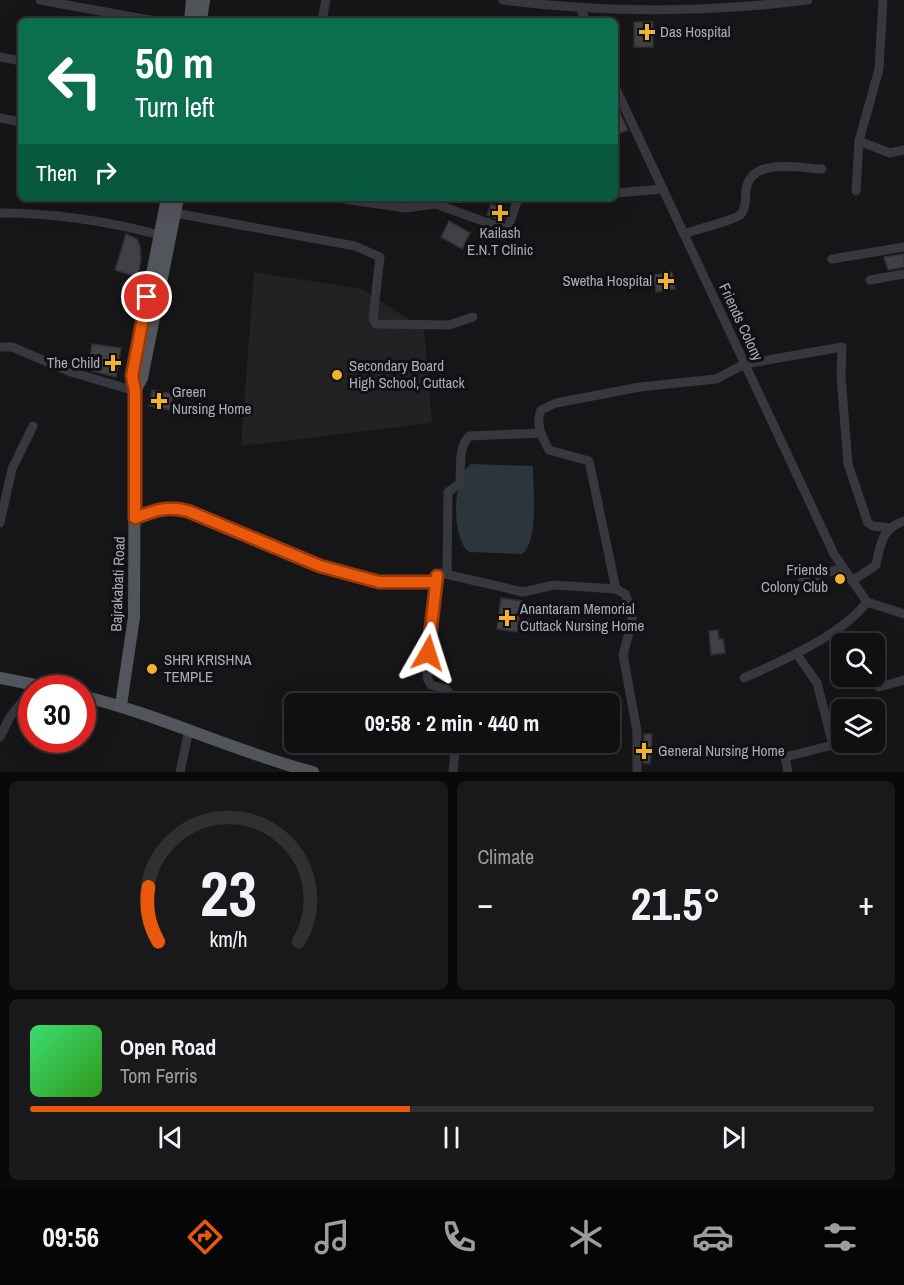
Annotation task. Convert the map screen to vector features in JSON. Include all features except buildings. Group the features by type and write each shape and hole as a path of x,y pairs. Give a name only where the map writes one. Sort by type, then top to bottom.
{"main road":[{"path":"190,18 192,0"},
{"path":"201,18 204,0"},
{"name":"Bajrakabati Road","path":"121,705 134,617 135,391 132,376 166,201"},
{"name":"Bajrakabati Road","path":"135,391 142,378 177,201"},
{"path":"0,678 18,683"},
{"path":"96,699 121,705 280,763 313,772"}],"street":[{"path":"40,0 139,18"},
{"path":"323,18 326,0"},
{"path":"502,0 581,9 671,11 759,6 808,0"},
{"path":"856,191 859,141 879,69 883,0"},
{"path":"581,9 585,18"},
{"path":"0,57 18,60"},
{"name":"Friends Colony","path":"618,93 834,554 867,602"},
{"path":"0,118 18,121"},
{"path":"859,141 890,153 904,150"},
{"path":"684,234 738,217 745,209 748,181 752,174 765,168 822,169"},
{"path":"618,194 663,189"},
{"path":"357,201 405,208 436,204 502,228 508,228 517,201"},
{"path":"0,213 80,218 109,222 160,235"},
{"path":"175,213 355,246 371,252 380,257 373,318 376,324 449,324 473,317"},
{"path":"832,260 904,247"},
{"path":"870,280 904,274"},
{"path":"0,347 12,347 70,372 135,391"},
{"path":"616,590 589,461 549,450 541,433 537,418 541,410 556,403 640,387 716,379 745,364 842,347 841,376 848,464 868,523 873,526 891,528"},
{"path":"0,523 12,469 33,426"},
{"path":"449,693 446,689 431,685 427,678 442,575 448,492 460,483 463,446 469,436 541,433"},
{"path":"135,518 164,507 188,511 320,566 379,582 430,582 436,581 442,575"},
{"path":"852,581 876,565 881,538 891,528 904,521"},
{"path":"802,580 843,568"},
{"path":"442,575 523,592 554,585 616,590 625,594 632,611 623,655 637,731 637,772"},
{"path":"744,678 796,652 856,616 867,602 904,614"},
{"path":"788,772 784,757 833,745 817,683 796,652"},
{"path":"885,685 904,680"},
{"path":"0,737 18,707"},
{"path":"180,772 189,730"},
{"path":"453,772 455,753"}],"shaded area":[{"name":"Secondary Board High School, Cuttack","path":"254,272 361,289 424,328 432,423 241,446"},
{"path":"471,464 533,466 533,527 527,548 522,554 469,552 463,545 457,521 457,494 460,481"}],"place":[{"name":"Das Hospital","path":"647,32"},
{"name":"Kailash E.N.T Clinic","path":"500,213"},
{"name":"Swetha Hospital","path":"666,281"},
{"name":"The Child","path":"113,363"},
{"name":"Secondary Board High School, Cuttack","path":"337,375"},
{"name":"Green Nursing Home","path":"159,401"},
{"name":"Friends Colony Club","path":"840,579"},
{"name":"Anantaram Memorial Cuttack Nursing Home","path":"507,618"},
{"name":"SHRI KRISHNA TEMPLE","path":"152,669"},
{"name":"General Nursing Home","path":"644,751"}],"route":[{"path":"147,297 132,376 135,391 135,518 164,507 173,508 188,511 320,566 379,582 430,582 436,581 437,576 428,653"}]}
